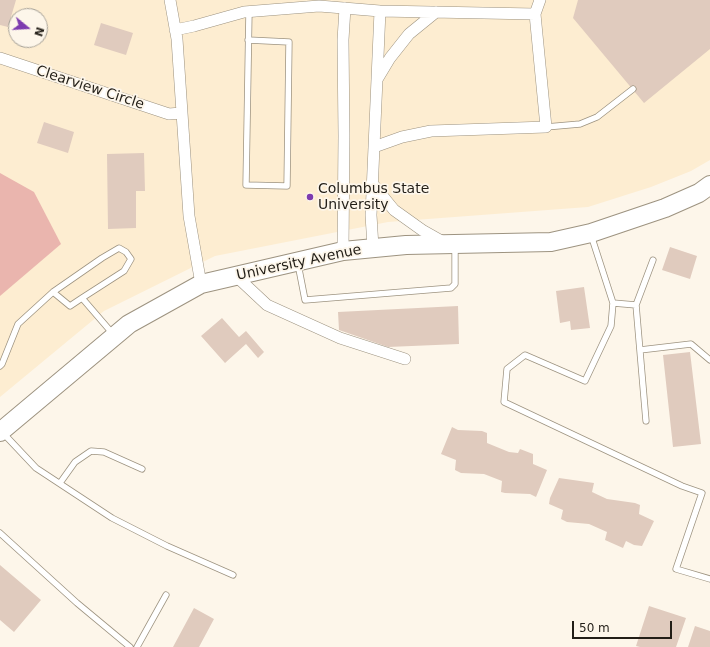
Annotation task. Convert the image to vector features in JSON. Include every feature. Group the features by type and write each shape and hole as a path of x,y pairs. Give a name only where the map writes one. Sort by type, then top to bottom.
{"main road":[{"name":"University Avenue","path":"1,432 129,324 201,284 343,251 406,245 550,242 591,233 665,208 699,192 710,185"}],"street":[{"path":"170,0 177,40 189,216 201,284"},
{"path":"374,147 402,137 432,131 546,127 535,14 540,0"},
{"path":"175,30 244,12 319,6 380,11 535,14"},
{"path":"343,251 343,40 345,8"},
{"path":"373,248 371,215 380,11"},
{"path":"377,80 390,58 409,34 436,12"},
{"name":"Clearview Circle","path":"0,58 169,114 181,113"},
{"path":"372,183 394,210 422,230 452,244"},
{"path":"236,276 267,305 340,338 405,359"}],"lane":[{"path":"248,40 289,42 287,186 246,185 248,40 249,12"},
{"path":"546,127 580,124 597,117 633,89"},
{"path":"591,233 613,304 611,326 586,381 524,355 507,369 504,402 682,486 702,493 676,569 710,579"},
{"path":"298,261 305,300 451,288 455,284 452,244"},
{"path":"0,366 18,324 53,292 119,248 126,252 131,259 124,272 70,306 53,292"},
{"path":"646,421 636,306 653,260"},
{"path":"82,298 115,336"},
{"path":"613,304 636,306"},
{"path":"640,350 691,344 710,360"},
{"path":"1,432 36,468 112,518 167,546 233,575"},
{"path":"60,484 75,462 91,451 104,452 142,469"},
{"path":"0,534 77,603 130,647"},
{"path":"137,647 166,595"}],"shaded area":[{"name":"Columbus State University","path":"0,0 710,0 710,160 691,171 651,187 588,207 388,222 215,256 104,311 0,397"},
{"path":"0,173 34,192 61,244 0,296"}],"building":[{"path":"0,0 16,0 14,8 8,8 8,27 0,25"},
{"path":"578,0 710,0 710,49 644,103 573,18"},
{"path":"101,23 133,33 126,55 94,45"},
{"path":"44,122 74,132 68,153 37,143"},
{"path":"144,153 145,191 136,191 136,228 108,229 107,154"},
{"path":"670,247 697,256 690,279 662,270"},
{"path":"584,287 590,328 571,330 570,321 560,323 556,291"},
{"path":"458,306 459,344 388,347 339,330 338,312"},
{"path":"222,318 239,337 246,331 264,352 258,358 246,344 225,363 201,336"},
{"path":"690,352 701,444 673,447 663,355"},
{"path":"452,427 458,430 482,431 487,433 487,443 509,452 518,453 520,449 533,454 533,464 547,470 536,497 530,494 501,492 502,481 484,474 461,473 455,470 456,460 441,454"},
{"path":"559,478 594,483 592,492 607,499 640,505 639,514 654,521 642,546 634,545 626,541 623,548 605,540 607,532 589,524 567,522 561,519 563,510 549,504 550,498"},
{"path":"0,565 41,600 14,632 0,620"},
{"path":"649,606 686,618 676,647 636,646"},
{"path":"194,608 214,619 199,647 173,647"},
{"path":"695,626 710,631 710,647 688,647"}],"place":[{"name":"Columbus State University","path":"310,197"}]}
